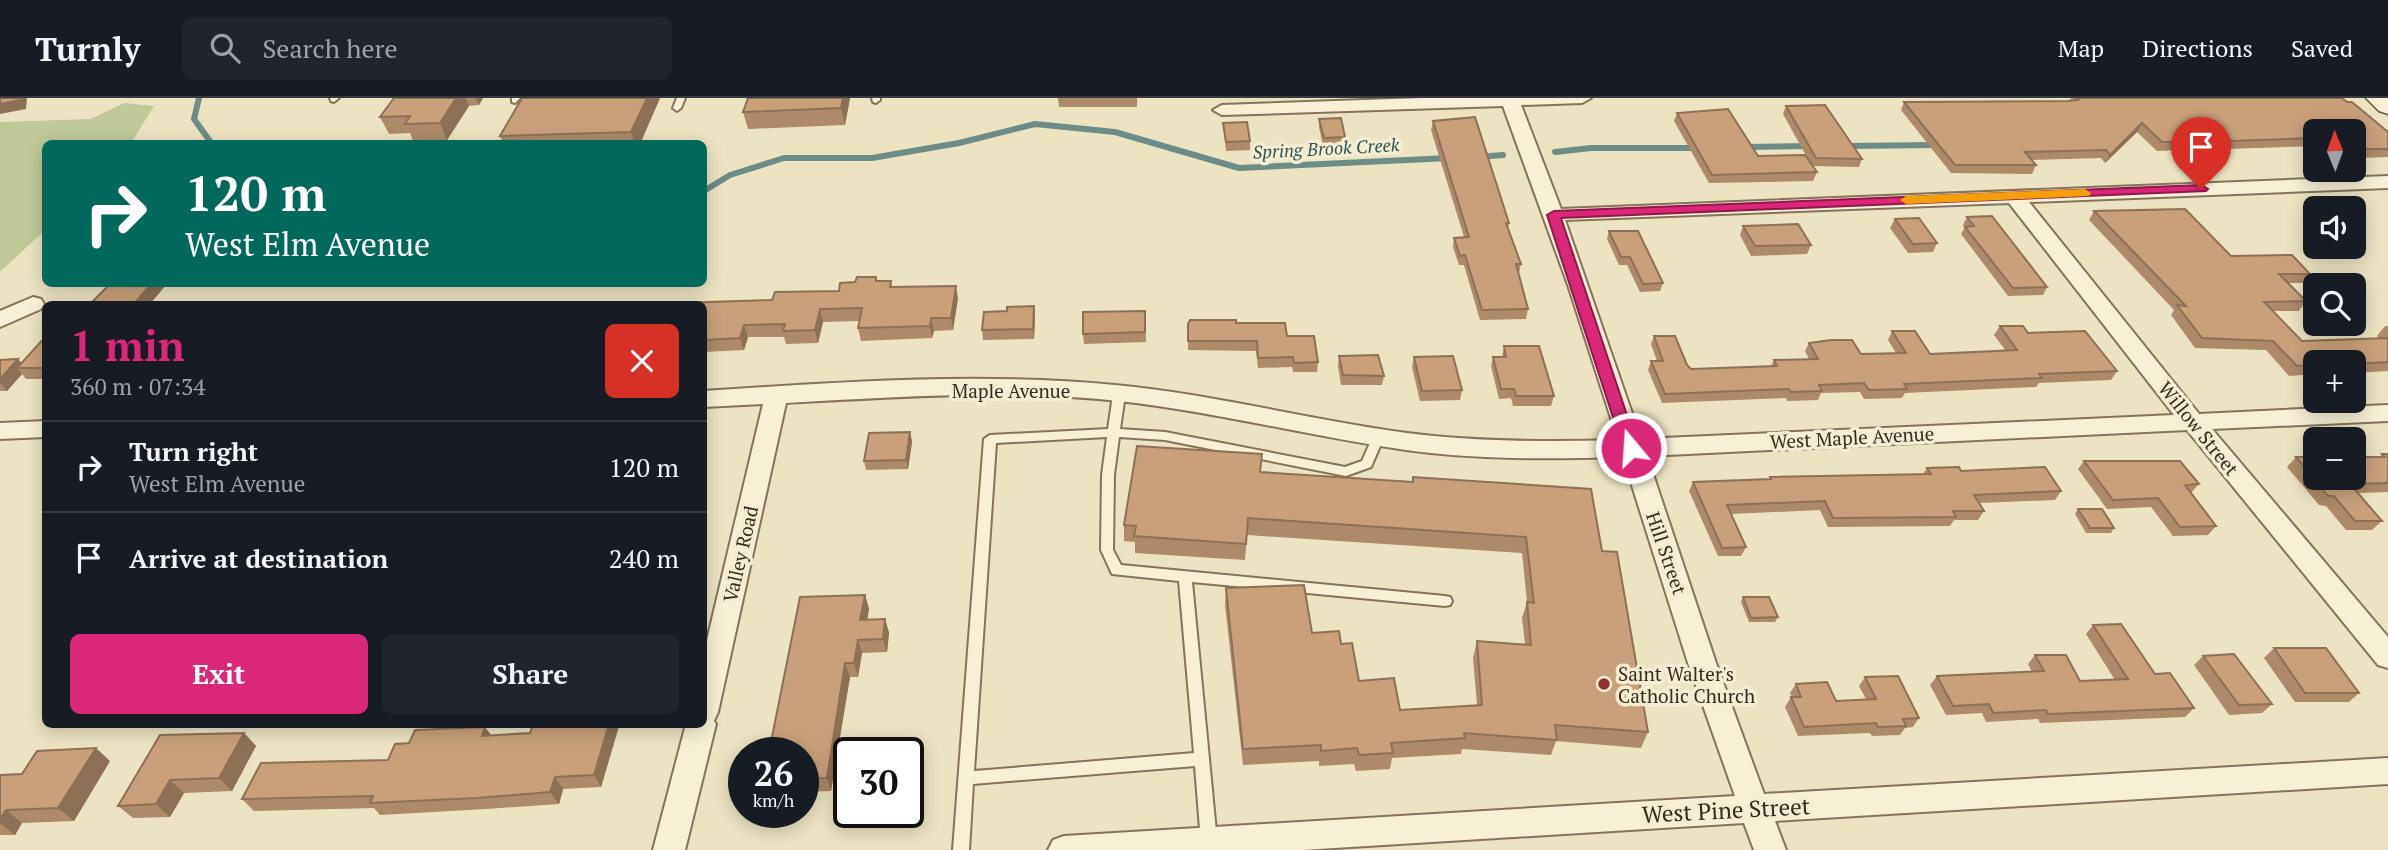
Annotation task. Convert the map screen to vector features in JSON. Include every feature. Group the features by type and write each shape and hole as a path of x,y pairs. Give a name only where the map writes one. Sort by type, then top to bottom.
{"main road":[{"path":"2379,98 2388,106"}],"street":[{"path":"1222,110 1582,98"},
{"name":"Hill Street","path":"1509,99 1554,215 1631,448 1770,850"},
{"path":"1554,215 2388,181"},
{"name":"Willow Street","path":"2014,196 2192,421 2388,657"},
{"path":"0,320 33,304"},
{"name":"Maple Avenue","path":"707,399 981,388 1081,390 1194,403 1317,426"},
{"name":"Valley Road","path":"707,699 776,396"},
{"name":"West Maple Avenue","path":"1317,426 1378,437 1522,450 1631,448 2388,413"},
{"path":"0,431 42,429"},
{"path":"669,850 700,728"},
{"name":"West Pine Street","path":"1064,850 2388,771"}],"lane":[{"path":"677,108 681,98"},
{"path":"1119,395 1108,475 1107,550 1117,570 1445,601"},
{"path":"961,850 990,439 1114,433 1165,436 1346,472 1367,464 1378,437"},
{"path":"1185,576 1209,842"},
{"path":"966,778 1202,759"}],"green space":[{"path":"124,103 154,106 133,140 42,140 42,233 0,272 0,122 91,119"}],"building":[{"path":"0,98 20,98 20,100 0,104"},
{"path":"394,98 456,98 440,123 405,124 410,116 380,117"},
{"path":"522,98 647,98 631,132 500,136"},
{"path":"748,98 843,98 841,108 743,112"},
{"path":"2076,98 2342,98 2352,102 2388,132 2388,149 2366,148 2366,119 2303,119 2303,138 2231,141 2207,119 2187,142 2162,142 2142,123 2110,155 2106,150 2025,152 2036,165 1955,165 1904,102 2078,100"},
{"path":"1825,105 1862,159 1816,158 1786,106"},
{"path":"1728,109 1758,156 1805,155 1817,172 1712,175 1677,113"},
{"path":"1475,117 1521,264 1516,264 1528,309 1482,310 1465,255 1460,256 1454,238 1469,237 1433,121"},
{"path":"1341,118 1345,137 1324,138 1319,119"},
{"path":"1247,122 1250,141 1226,142 1223,123"},
{"path":"2185,209 2231,256 2292,255 2309,273 2279,274 2303,301 2264,302 2302,341 2388,338 2388,362 2366,363 2366,350 2303,350 2303,366 2297,366 2273,341 2202,338 2177,305 2186,306 2094,211"},
{"path":"1992,216 2047,287 2013,288 1965,227 1974,226 1967,217"},
{"path":"1919,218 1937,243 1913,244 1895,219"},
{"path":"1798,224 1811,245 1755,246 1743,226"},
{"path":"1609,231 1638,231 1663,283 1643,284 1630,257 1621,257"},
{"path":"857,277 876,277 876,281 891,281 890,287 956,286 951,318 931,318 930,326 858,328 862,308 820,309 815,330 783,331 785,324 744,325 740,338 707,340 707,302 772,300 775,292 839,291 840,283 855,282"},
{"path":"107,287 148,287 137,301 93,301"},
{"path":"1034,306 1033,329 982,330 984,312 1007,311 1007,307"},
{"path":"1145,311 1145,332 1083,334 1083,312"},
{"path":"1190,320 1285,323 1287,336 1314,336 1318,362 1294,363 1293,357 1258,358 1257,341 1188,341"},
{"path":"2000,326 2023,326 2028,333 2085,331 2117,371 2039,374 2042,378 1904,384 1907,389 1869,390 1864,383 1819,385 1822,391 1791,392 1789,389 1665,394 1651,361 1663,361 1654,336 1675,336 1691,369 1777,366 1774,360 1818,359 1809,343 1831,340 1852,340 1861,354 1906,353 1892,331 1915,331 1930,354 2017,350"},
{"path":"42,340 42,368 17,368"},
{"path":"1504,346 1539,346 1554,396 1516,396 1514,389 1501,389 1493,357 1506,357"},
{"path":"1378,355 1384,376 1343,375 1339,356"},
{"path":"1453,356 1462,390 1422,391 1414,357"},
{"path":"18,359 0,379 0,360"},
{"path":"910,432 906,460 864,461 869,433"},
{"path":"1137,446 1262,454 1260,472 1413,482 1413,477 1591,489 1602,551 1617,552 1648,732 1555,725 1557,740 1464,733 1465,738 1391,743 1393,753 1359,755 1357,748 1321,751 1321,745 1243,749 1226,588 1304,585 1312,633 1339,631 1341,644 1352,643 1359,681 1394,678 1400,710 1482,705 1477,641 1531,645 1527,602 1534,603 1526,537 1248,518 1246,544 1134,536 1136,526 1124,525"},
{"path":"2382,454 2388,454 2388,483 2366,484 2366,457 2385,457"},
{"path":"2084,461 2180,461 2199,484 2185,485 2216,526 2180,527 2158,498 2113,500"},
{"path":"1959,467 1961,471 2045,467 2061,491 1974,495 1984,511 1953,511 1956,517 1833,518 1825,501 1727,505 1746,547 1722,548 1693,482 1771,479 1770,477 1931,474 1927,468"},
{"path":"2323,490 2355,490 2382,521 2355,521 2334,496 2328,496"},
{"path":"2078,509 2102,509 2114,528 2090,528"},
{"path":"865,595 860,620 885,619 883,639 858,640 854,663 845,663 827,778 819,778 819,737 772,737 800,597"},
{"path":"1743,597 1769,597 1778,617 1751,618"},
{"path":"2121,624 2155,674 2170,673 2194,708 2048,714 2046,710 1993,713 1989,704 1953,706 1937,676 2044,671 2035,655 2066,655 2080,681 2128,679 2093,625"},
{"path":"2274,648 2326,648 2359,693 2305,693"},
{"path":"2234,654 2272,704 2239,705 2203,656"},
{"path":"1898,676 1919,718 1903,719 1906,726 1878,727 1876,723 1804,727 1791,697 1801,697 1796,684 1827,682 1836,701 1876,699 1865,677"},
{"path":"485,728 482,736 530,733 532,728 608,728 594,775 555,777 550,792 370,803 373,796 242,799 261,763 388,760 395,744 409,743 415,730"},
{"path":"244,733 219,778 170,780 156,804 118,806 160,735"},
{"path":"96,748 58,808 6,810 0,819 0,775 22,774 37,751"}],"waterway":[{"name":"Spring Brook Creek","path":"199,98 194,119 209,140"},
{"name":"Spring Brook Creek","path":"707,189 730,175 784,158 872,158 959,143 1035,124 1115,132 1239,168 1449,158"},
{"name":"Spring Brook Creek","path":"1846,146 1936,145"},
{"name":"Spring Brook Creek","path":"1744,147 1810,146"},
{"name":"Spring Brook Creek","path":"1555,152 1591,148 1698,148"},
{"name":"Spring Brook Creek","path":"1478,157 1503,155"}],"slow traffic":[{"path":"1906,200 2085,193"}],"place":[{"name":"Saint Walter's Catholic Church","path":"1604,684"}],"route":[{"path":"1631,448 1554,215 2201,189"}]}
